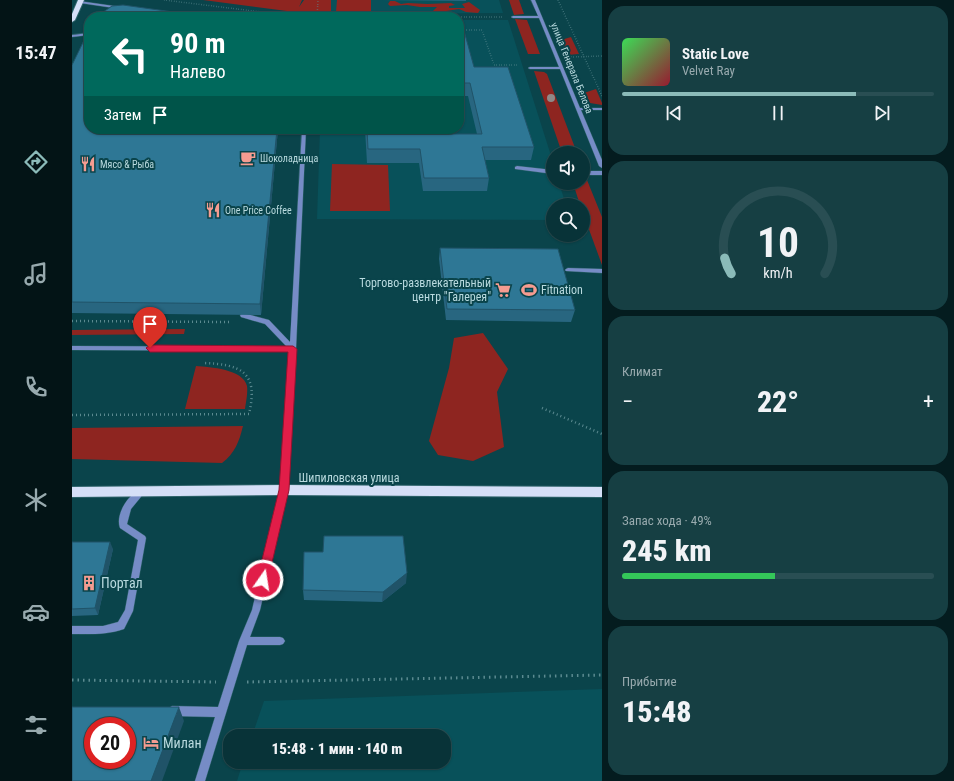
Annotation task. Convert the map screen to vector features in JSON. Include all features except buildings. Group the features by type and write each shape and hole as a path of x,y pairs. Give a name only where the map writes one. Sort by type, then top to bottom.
{"main road":[{"path":"72,20 81,1"},
{"name":"Шипиловская улица","path":"72,492 284,490 602,492"}],"street":[{"name":"улица Генерала Белова","path":"533,0 602,166"},
{"path":"81,1 126,9"},
{"path":"513,17 541,17"},
{"path":"72,36 84,35"},
{"path":"530,68 562,68"},
{"path":"578,109 602,109"},
{"path":"200,781 230,682 256,610 284,490 304,134"},
{"path":"517,168 546,171"},
{"path":"590,173 602,173"},
{"path":"568,270 602,271"},
{"path":"243,315 267,322 293,349"},
{"path":"72,348 293,349"},
{"path":"72,630 103,630 121,626 129,611 142,538 123,526 124,513 131,501 141,492"},
{"path":"244,641 280,641"},
{"path":"158,711 221,712"}],"path":[{"path":"164,0 261,12"},
{"path":"317,12 318,0"},
{"path":"558,0 602,96"},
{"path":"464,18 513,17"},
{"path":"464,30 482,30 494,65 522,66 530,68"},
{"path":"569,57 602,56"},
{"path":"72,321 237,322"},
{"path":"72,415 249,414 252,385 247,377 241,372 229,367 214,363 202,363"},
{"path":"542,408 602,434"},
{"path":"72,680 230,682 602,675"}],"shaded area":[{"path":"203,0 302,0 299,7 304,0 331,0 331,12 295,12"},
{"path":"331,0 499,0 503,13 464,13 464,12 331,12"},
{"path":"337,0 371,0 371,12 336,12"},
{"path":"509,0 519,0 524,14 514,15"},
{"path":"390,1 395,1 401,4 451,3 455,5 449,6 449,8 465,8 462,4 469,2 480,10 478,13 466,12 459,9 440,12 433,11 437,7 407,5 390,6 388,4"},
{"path":"515,19 527,20 540,54 528,54"},
{"path":"464,20 508,20 548,146 546,146 546,190 561,190 564,198 546,198 546,220 317,219 320,134 464,134"},
{"path":"571,37 579,54 568,55 561,40"},
{"path":"534,71 544,72 547,74 574,146 560,146"},
{"path":"596,89 602,105 590,103 584,93"},
{"path":"332,164 388,165 390,211 330,211"},
{"path":"590,187 602,217 602,265 590,232 590,198 578,198 575,190 590,190"},
{"path":"185,329 184,334 72,335 72,330"},
{"path":"483,333 508,369 497,392 504,447 473,461 438,455 429,441 449,368 454,338"},
{"path":"196,366 233,372 244,380 247,386 245,409 185,409"},
{"path":"243,426 236,447 222,463 72,459 72,428"},
{"path":"602,689 602,781 237,781 241,769 451,769 451,729 254,729 264,701"}],"place":[{"name":"Шоколадница","path":"248,158"},
{"name":"Мясо & Рыба","path":"88,164"},
{"name":"One Price Coffee","path":"213,210"},
{"name":"Торгово-развлекательный центр \"Галерея\"","path":"503,290"},
{"name":"Fitnation","path":"529,290"},
{"name":"Портал","path":"89,583"},
{"name":"Милан","path":"151,743"}],"route":[{"path":"150,348 293,349 284,490 263,580"}]}
